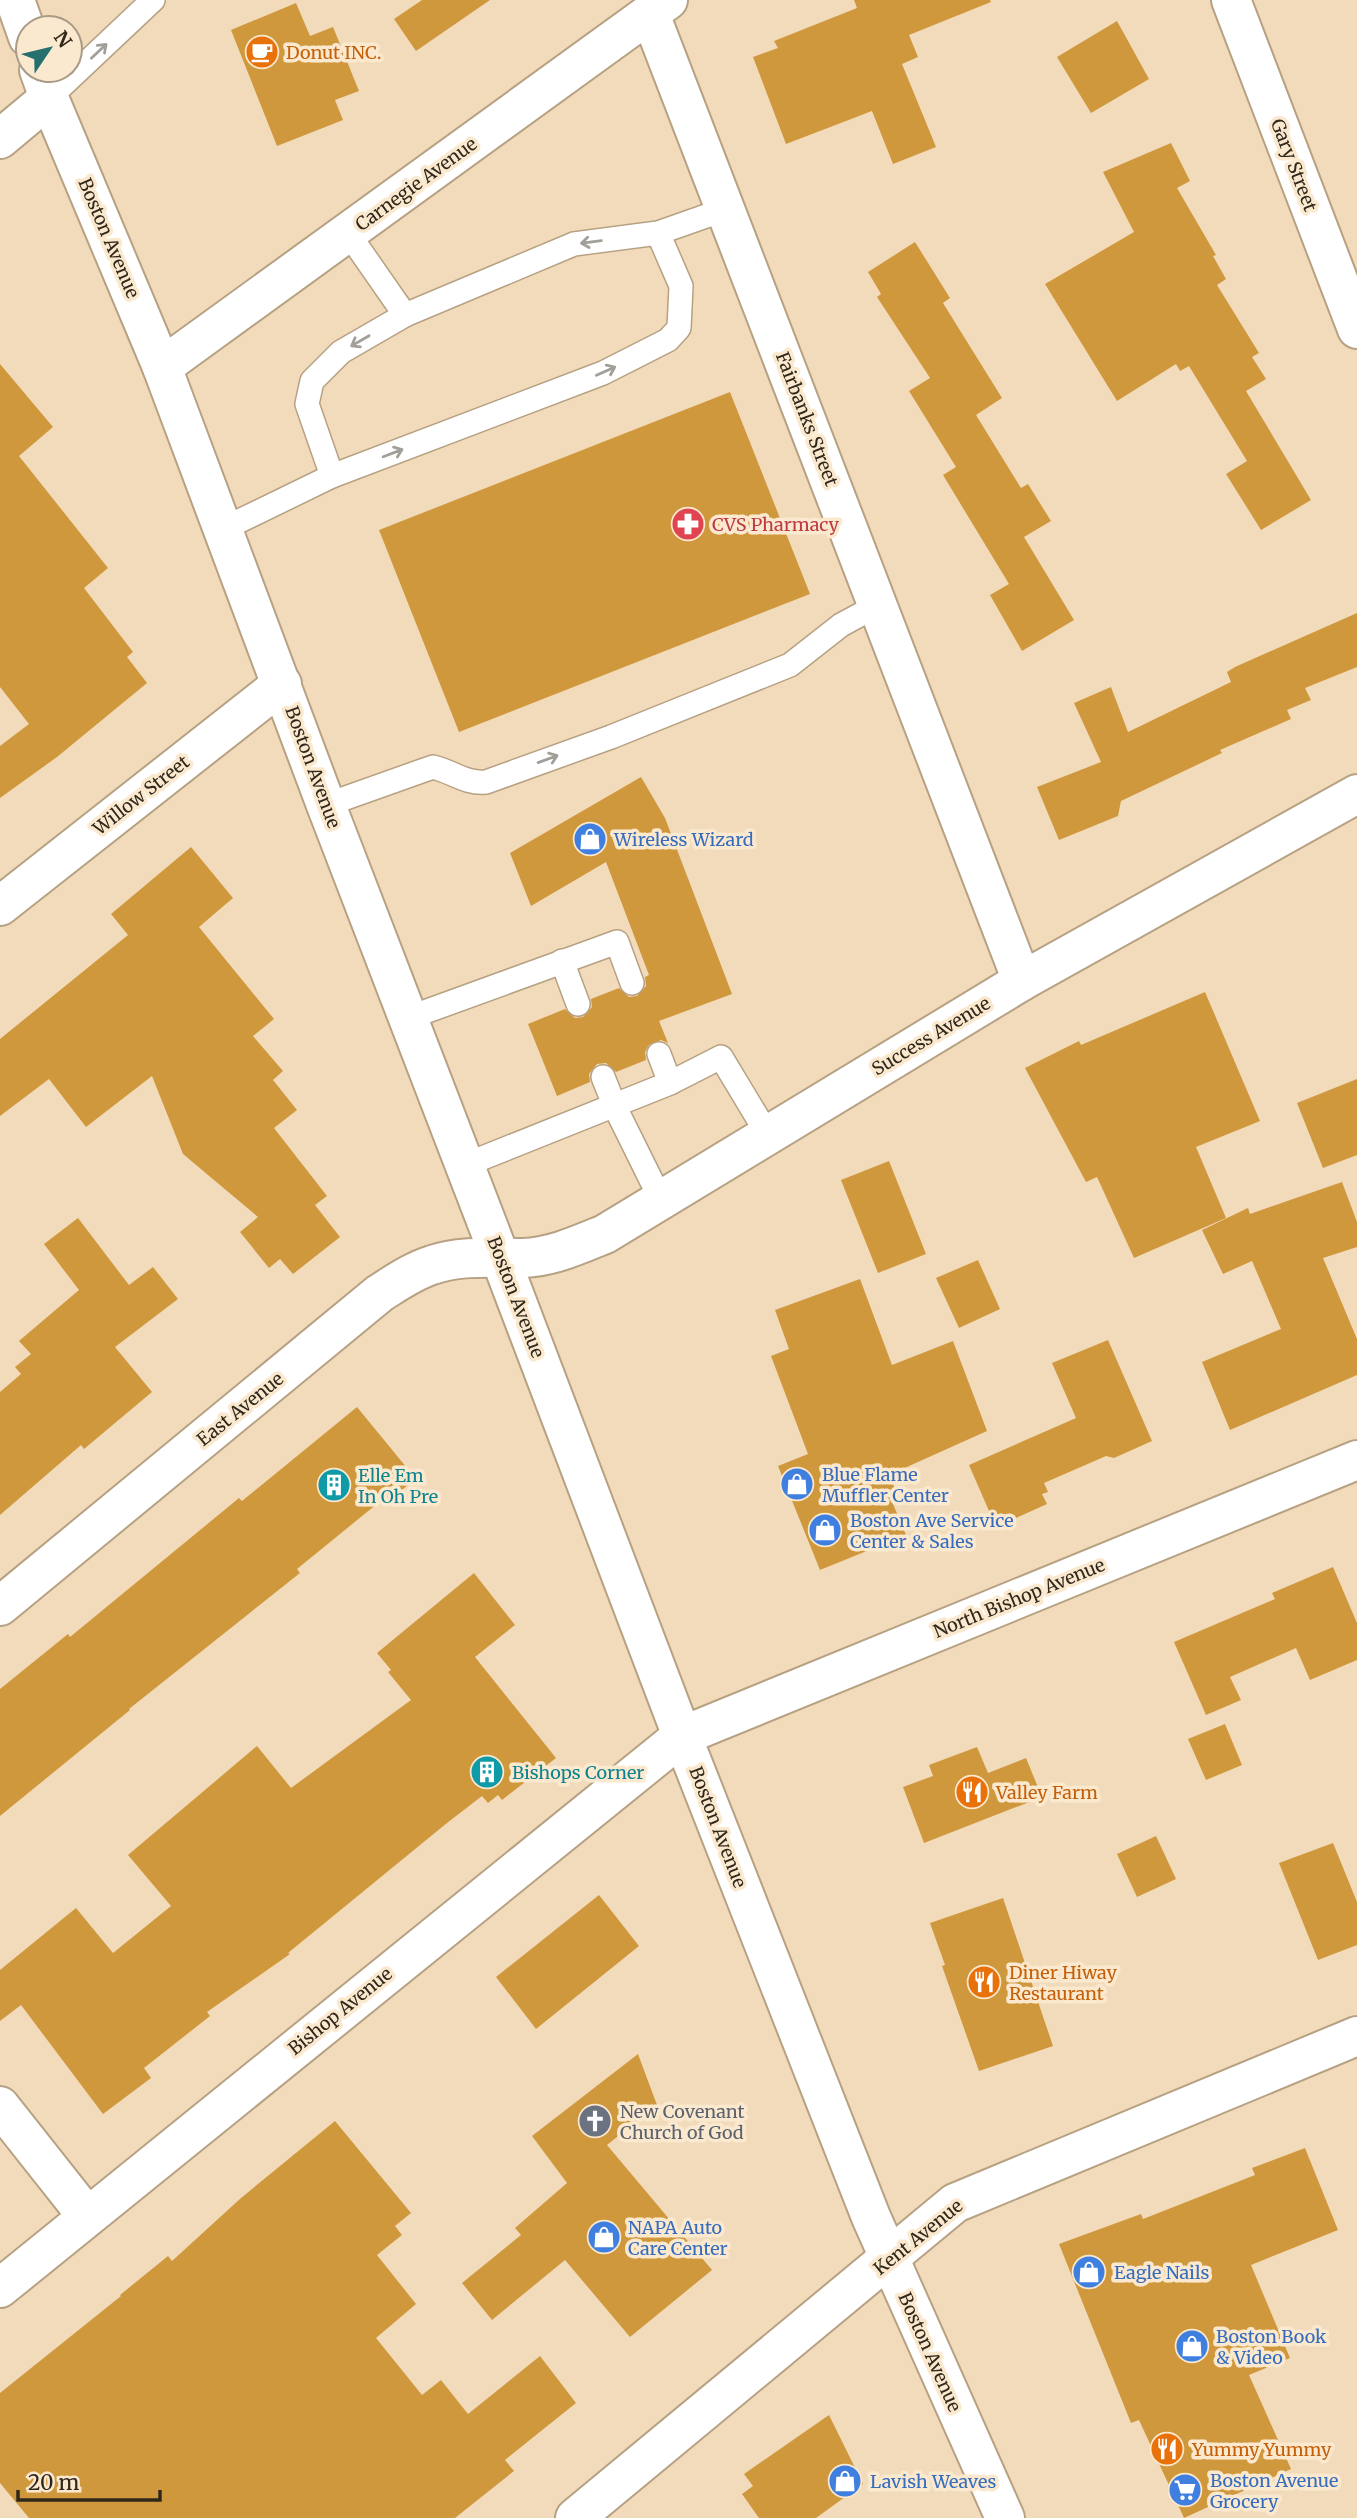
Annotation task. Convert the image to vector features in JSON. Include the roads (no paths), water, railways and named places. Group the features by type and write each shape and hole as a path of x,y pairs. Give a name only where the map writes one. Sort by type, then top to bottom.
{"street":[{"name":"Gary Street","path":"1231,0 1357,329"},
{"name":"Fairbanks Street","path":"659,7 726,209 1021,981"},
{"name":"Carnegie Avenue","path":"162,367 659,7"},
{"path":"0,139 44,84"},
{"name":"Boston Avenue","path":"44,84 162,367 326,805 682,1735 889,2260 1005,2518"},
{"name":"Willow Street","path":"0,906 282,684"},
{"name":"Success Avenue","path":"500,1257 549,1255 605,1234 1021,981 1357,794"},
{"name":"East Avenue","path":"0,1606 380,1293 433,1264 465,1258 500,1257"},
{"name":"North Bishop Avenue","path":"682,1735 1357,1460"},
{"name":"Bishop Avenue","path":"0,2288 682,1735"},
{"name":"Kent Avenue","path":"575,2518 955,2203 1357,2036"},
{"path":"0,2106 87,2216"}],"lane":[{"path":"84,53 153,0"},
{"path":"332,476 307,404 312,382 341,352 405,315 574,244 658,233 726,209"},
{"path":"348,233 405,315"},
{"path":"223,528 332,476 603,373 668,340 679,328 681,286 658,233"},
{"path":"326,805 433,767 449,771 472,783 486,782 611,737 790,665 841,625 878,605"},
{"path":"408,1018 617,942 632,982"},
{"path":"562,961 578,1004"},
{"path":"659,1054 670,1083"},
{"path":"465,1165 615,1107 721,1057 768,1135"},
{"path":"603,1077 661,1200"}],"place":[{"name":"Donut INC.","path":"262,52"},
{"name":"CVS Pharmacy","path":"688,524"},
{"name":"Wireless Wizard","path":"590,839"},
{"name":"Blue Flame Muffler Center","path":"797,1484"},
{"name":"Elle Em In Oh Pre","path":"334,1485"},
{"name":"Boston Ave Service Center & Sales","path":"825,1530"},
{"name":"Bishops Corner","path":"487,1772"},
{"name":"Valley Farm","path":"972,1792"},
{"name":"Diner Hiway Restaurant","path":"984,1982"},
{"name":"New Covenant Church of God","path":"595,2121"},
{"name":"NAPA Auto Care Center","path":"604,2237"},
{"name":"Eagle Nails","path":"1089,2272"},
{"name":"Boston Book & Video","path":"1192,2346"},
{"name":"Yummy Yummy","path":"1167,2449"},
{"name":"Lavish Weaves","path":"845,2481"},
{"name":"Boston Avenue Grocery","path":"1185,2490"}]}
